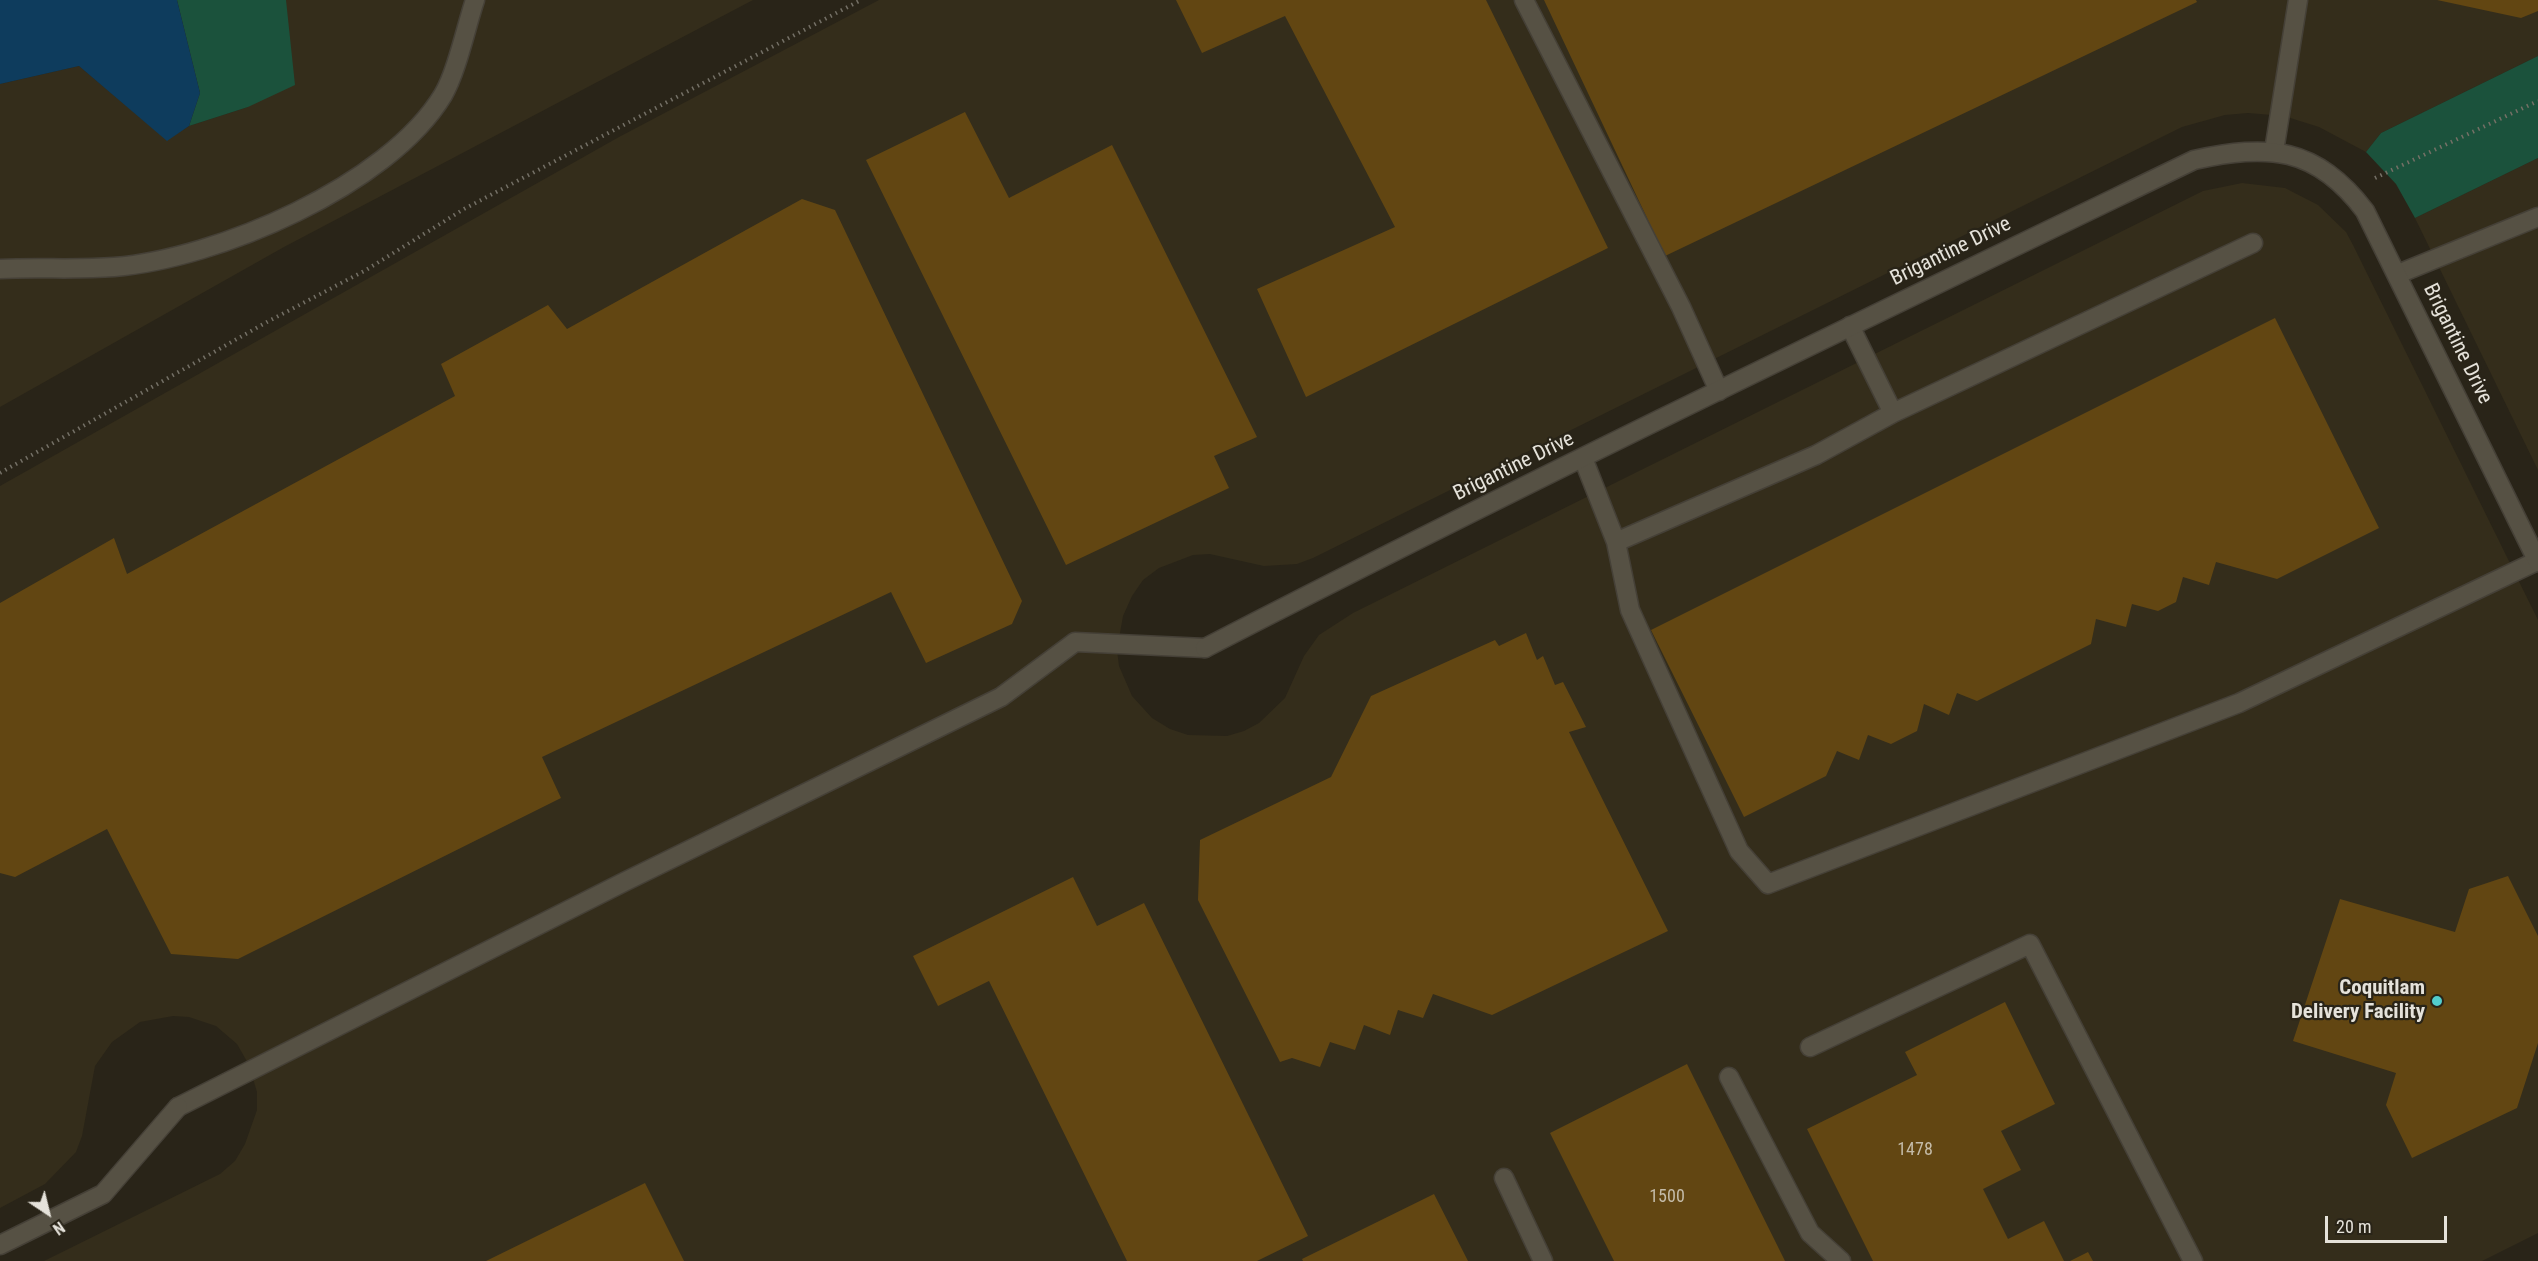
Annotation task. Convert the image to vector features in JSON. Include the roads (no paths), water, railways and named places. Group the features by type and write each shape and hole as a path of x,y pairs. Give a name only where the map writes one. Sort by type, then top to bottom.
{"street":[{"path":"0,269 113,267 158,261 239,238 316,201 385,158 418,127 443,94 475,0"},
{"path":"1524,0 1681,307 1719,391"},
{"path":"2274,151 2298,0"},
{"name":"Brigantine Drive","path":"2,1239 103,1194 178,1107 624,882 1000,697 1075,642 1205,648 1850,326 2194,160 2241,151 2274,151 2314,165 2347,190 2372,223 2538,562"},
{"path":"2398,274 2536,221"},
{"path":"1616,542 1816,454 1893,413 2253,243"},
{"path":"1850,326 1893,413"},
{"path":"1583,458 1616,542 1630,609 1739,851 1768,884 2239,702 2538,562"},
{"path":"1810,1047 2030,944 2193,1261"},
{"path":"1729,1077 1810,1233 1840,1261"},
{"path":"1504,1178 1543,1261"}],"water":[{"path":"0,0 177,0 200,93 189,126 167,141 79,66 0,84"}],"place":[{"name":"Coquitlam Delivery Facility","path":"2437,1001"}]}
